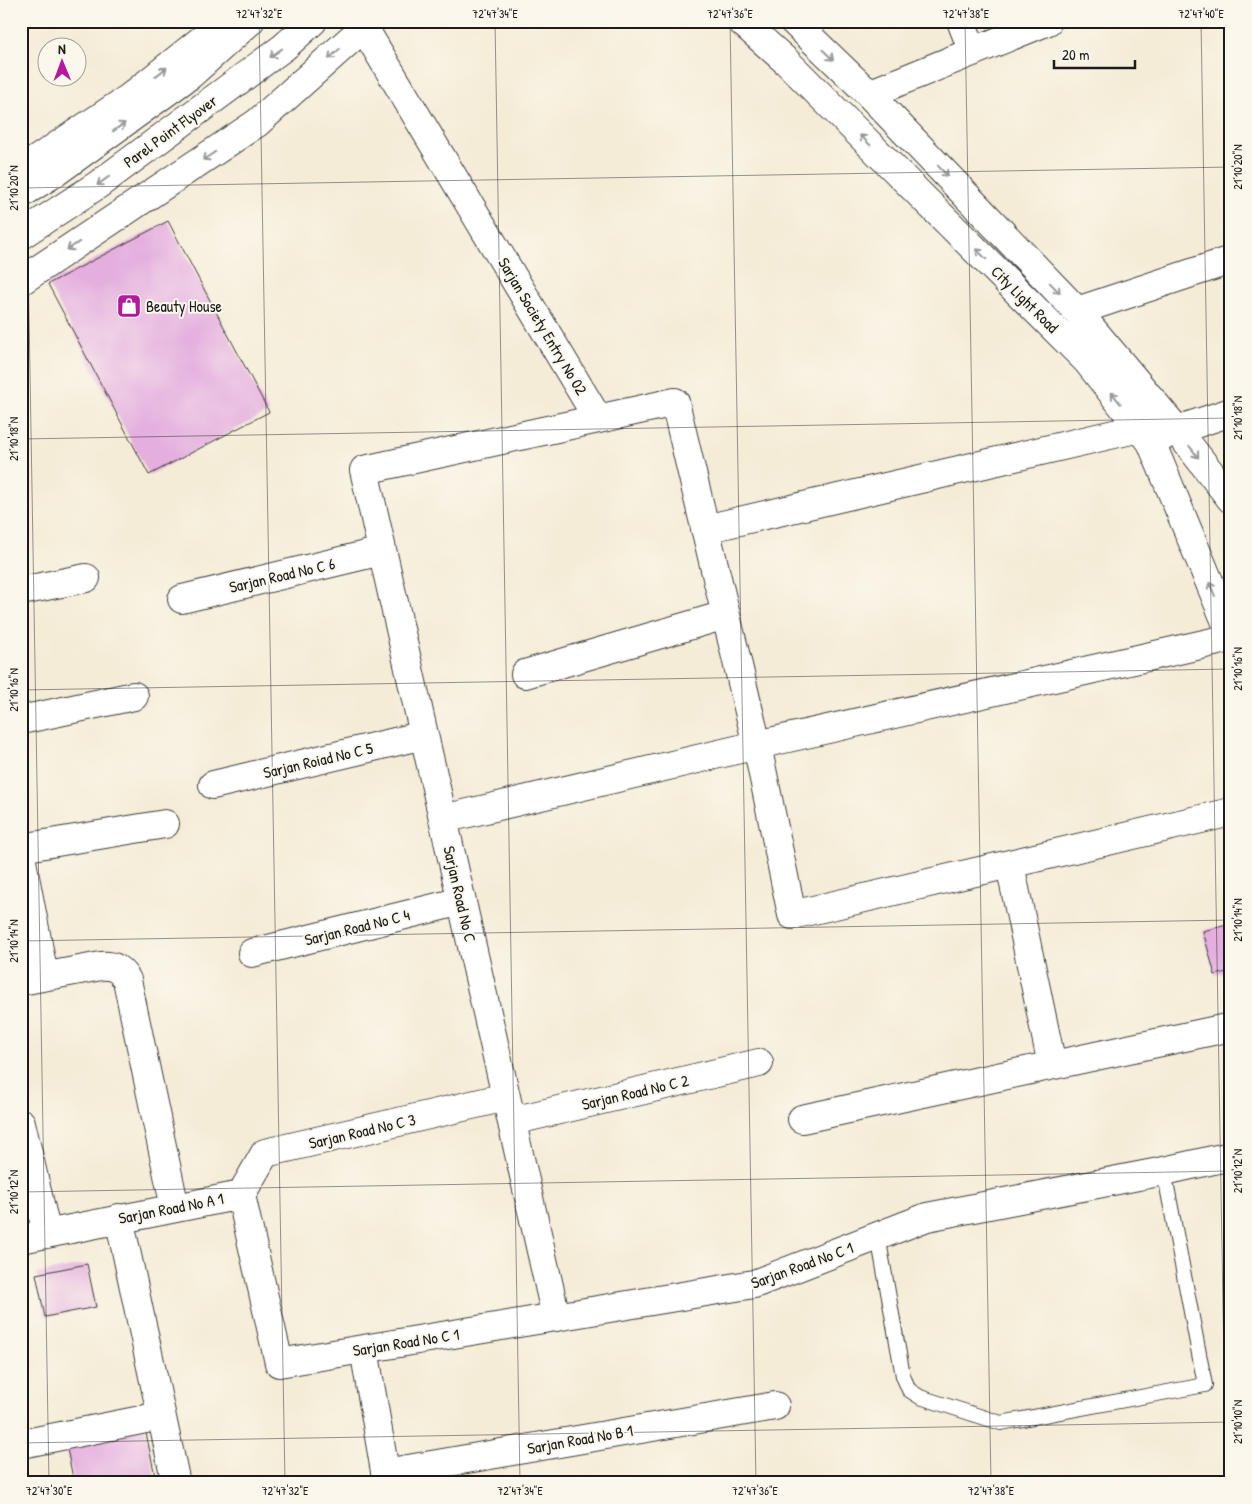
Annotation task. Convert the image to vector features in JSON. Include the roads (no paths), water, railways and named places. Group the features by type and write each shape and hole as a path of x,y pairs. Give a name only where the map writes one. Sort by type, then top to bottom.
{"street":[{"path":"21,170 129,98 225,21"},
{"name":"Parel Point Flyover","path":"21,194 56,172 190,75 250,21"},
{"name":"Parel Point Flyover","path":"21,235 99,184 284,48 313,21"},
{"name":"City Light Road","path":"741,21 786,62 1087,362 1146,435 1231,634"},
{"path":"793,21 869,94 1076,311 1177,430 1231,499"},
{"path":"961,21 973,52"},
{"path":"869,94 1048,21"},
{"path":"21,281 258,123 367,24"},
{"name":"Sarjan Society Entry No 02","path":"367,24 598,419"},
{"path":"1076,311 1231,260"},
{"path":"598,419 675,402 756,745 792,915 1231,812"},
{"path":"705,529 1177,430 1231,412"},
{"name":"Sarjan Road No C","path":"556,1317 364,470 598,419"},
{"name":"Sarjan Road No C 6","path":"182,599 382,551"},
{"path":"21,591 86,578"},
{"path":"525,674 726,615"},
{"path":"443,819 756,745 1231,638"},
{"path":"21,720 134,696"},
{"name":"Sarjan Roiad No C 5","path":"213,785 424,735"},
{"path":"21,848 165,824"},
{"path":"21,856 33,979 111,965 120,970 127,980 175,1208"},
{"path":"1010,865 1052,1065"},
{"name":"Sarjan Road No C 4","path":"252,952 462,900"},
{"path":"802,1119 1231,1028"},
{"name":"Sarjan Road No C 2","path":"509,1109 759,1063"},
{"name":"Sarjan Road No C 3","path":"241,1195 265,1153 509,1109"},
{"path":"21,1124 34,1236"},
{"name":"Sarjan Road No C 1","path":"279,1363 754,1284 927,1217 1164,1171 1231,1156"},
{"name":"Sarjan Road No A 1","path":"34,1236 241,1195 279,1363"},
{"path":"119,1218 176,1483"},
{"path":"364,1349 386,1478"},
{"name":"Sarjan Road No B 1","path":"386,1478 775,1406"},
{"path":"21,1444 161,1416"}],"lane":[{"path":"878,1236 903,1376 909,1390 920,1397 1002,1423 1205,1385 1164,1171"}],"place":[{"name":"Beauty House","path":"129,306"}]}
